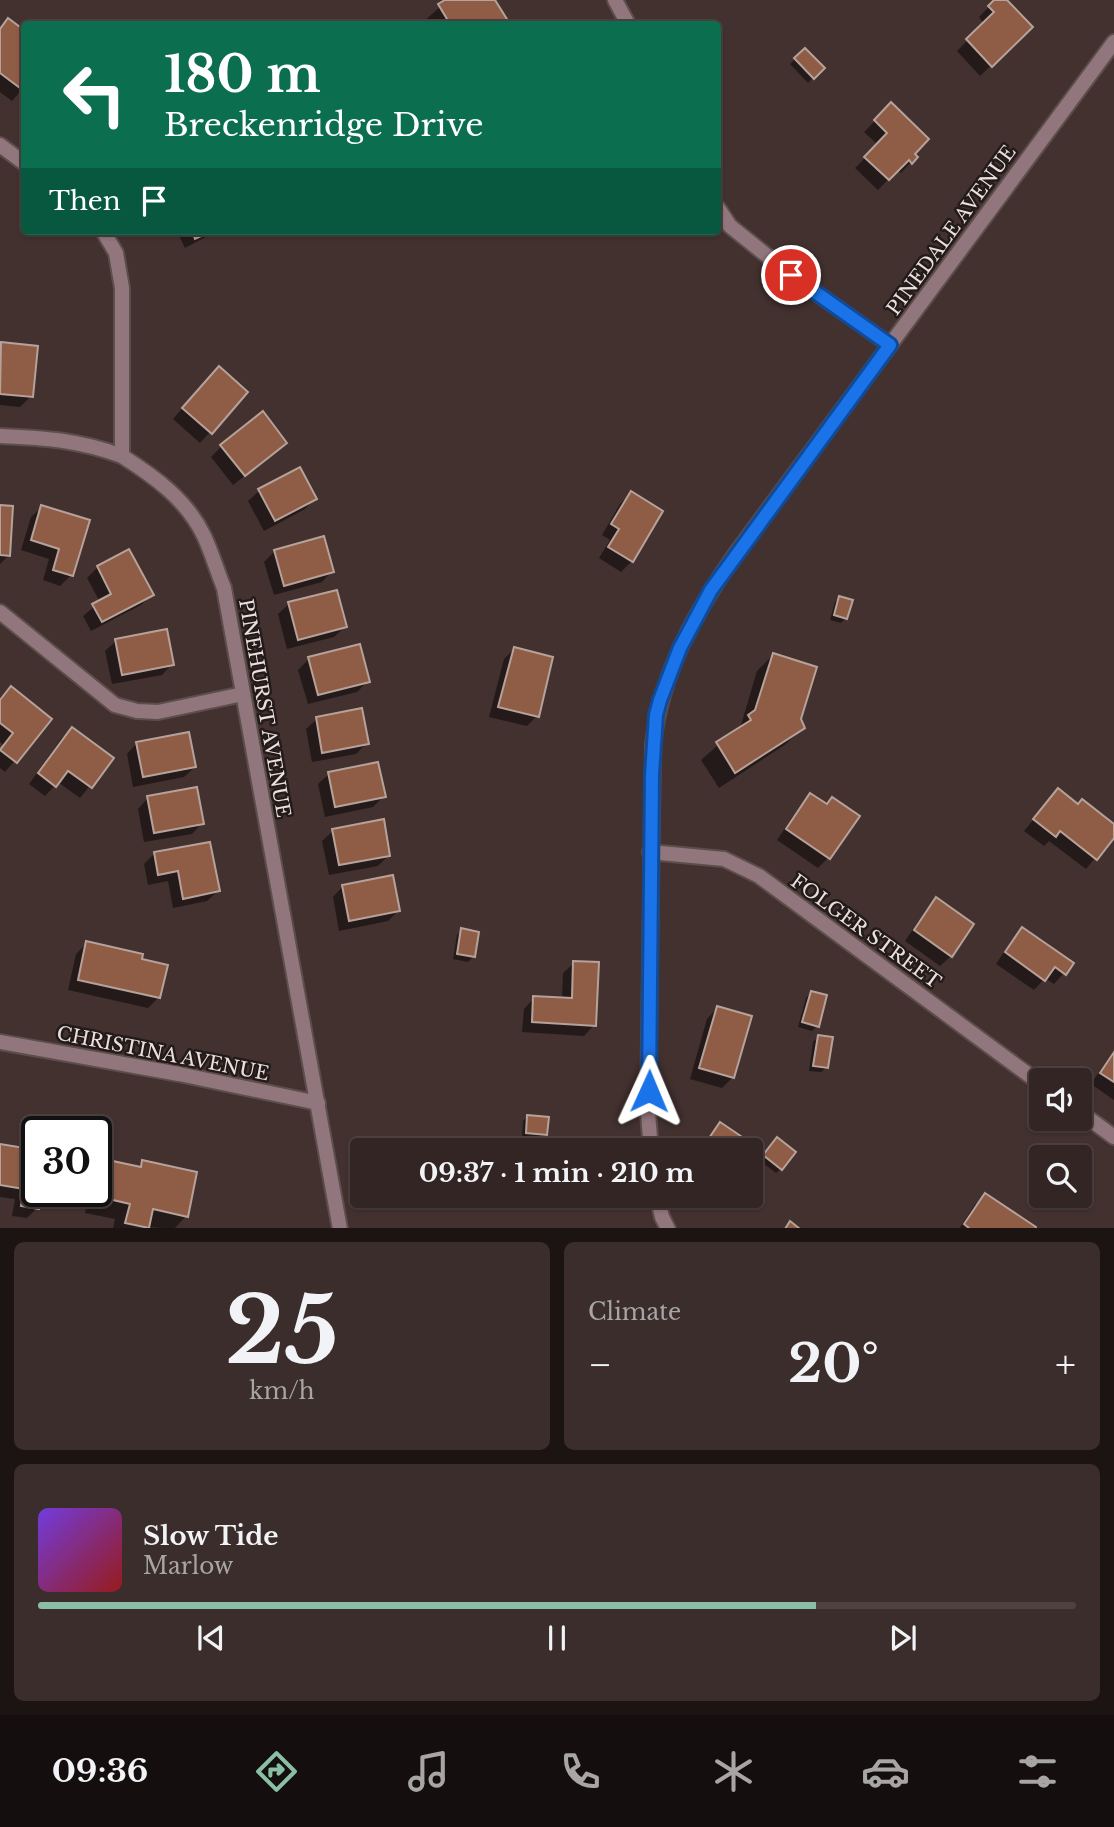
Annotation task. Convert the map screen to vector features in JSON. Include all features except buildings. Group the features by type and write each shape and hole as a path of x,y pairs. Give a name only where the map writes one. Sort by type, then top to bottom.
{"street":[{"path":"615,0 626,21"},
{"name":"PINEDALE AVENUE","path":"650,1138 648,1113 652,764 656,715 680,648 711,590 731,562 1114,42"},
{"path":"0,145 21,161"},
{"path":"721,212 730,226 791,275 890,345"},
{"path":"105,235 116,253 122,288 122,456"},
{"name":"PINEHURST AVENUE","path":"0,436 60,439 98,447 122,456 153,476 179,498 204,535 223,588 340,1228"},
{"path":"0,612 115,705 137,711 158,712 243,694"},
{"name":"FOLGER STREET","path":"650,852 724,859 759,876 1029,1075"},
{"name":"CHRISTINA AVENUE","path":"0,1042 193,1077 317,1103"},
{"path":"1092,1121 1114,1137"},
{"path":"661,1208 668,1228"}],"route":[{"path":"649,1091 652,774 656,715 660,700 680,648 711,590 890,345 791,275"}]}
